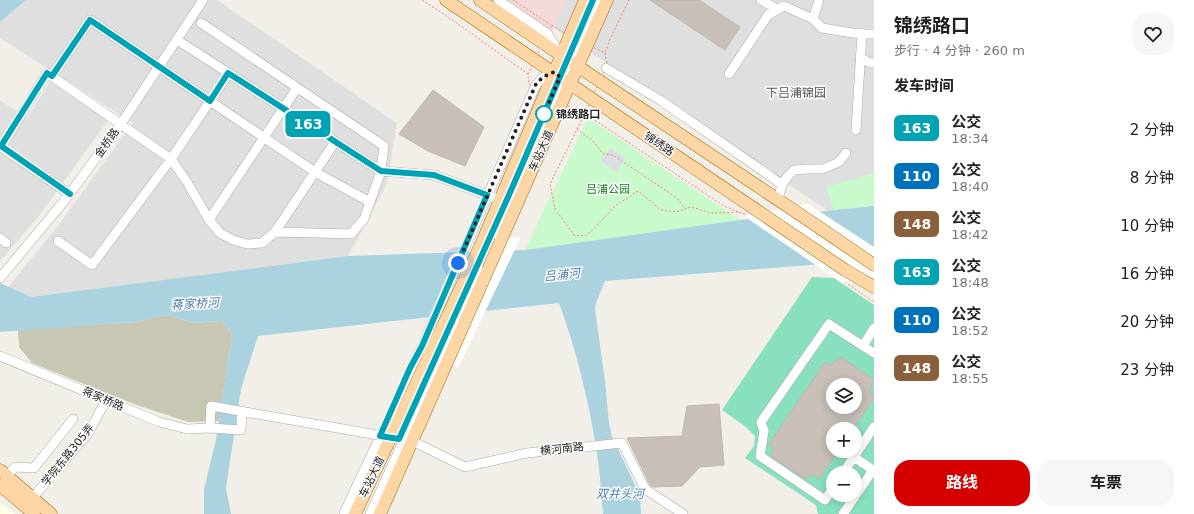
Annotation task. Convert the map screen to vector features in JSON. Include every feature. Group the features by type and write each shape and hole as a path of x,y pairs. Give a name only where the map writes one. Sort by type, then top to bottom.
{"main road":[{"name":"锦绣路","path":"446,0 562,78 754,214 842,274 874,287"},
{"name":"锦绣路","path":"480,0 783,202 874,265"},
{"name":"车站大道","path":"355,514 397,439 447,362 503,235 562,78 570,61 585,0"},
{"name":"车站大道","path":"380,514 397,439 426,350 483,240 500,200 570,61 607,0"},
{"path":"2,477 31,506 52,514"}],"street":[{"name":"金桥路","path":"0,278 70,194 121,124 203,0"},
{"path":"498,0 548,34 570,61"},
{"path":"570,61 593,0"},
{"path":"570,61 600,0"},
{"path":"761,0 777,9"},
{"path":"812,20 819,0"},
{"path":"729,74 768,15 784,6 812,20 822,28 874,34"},
{"path":"52,76 90,20 315,172 370,202"},
{"path":"201,23 384,146 381,171 364,219 351,234 275,232"},
{"path":"856,130 862,33"},
{"path":"177,40 381,171 434,175 500,200"},
{"path":"860,56 870,63 874,63"},
{"path":"606,68 660,100 782,186"},
{"path":"70,194 0,147 47,73 171,159 187,182 208,220 220,233 232,240 247,244 262,243 275,232 335,142"},
{"path":"58,241 92,265 171,159 228,73"},
{"path":"370,514 397,439 464,307 562,78 543,77 536,84 469,235 426,350"},
{"path":"208,220 297,88"},
{"path":"783,202 782,186 787,177 794,170 823,169 839,162 846,152"},
{"path":"364,514 464,293 483,260"},
{"path":"826,498 825,500 760,456 764,431 761,422 829,324 874,353"},
{"path":"862,346 874,328"},
{"name":"蒋家桥路","path":"0,356 159,422 187,429 210,428 241,430 242,411"},
{"name":"学院东路305弄","path":"31,506 89,432 106,400"},
{"name":"横河南路","path":"210,428 211,406 397,439 465,467 527,453 622,443 645,489 683,514"},
{"path":"2,477 15,467 34,468 73,419"},
{"path":"862,445 874,427"},
{"path":"344,514 397,439"},
{"path":"843,514 873,470 855,458"}],"path":[{"path":"422,0 528,74"},
{"path":"514,0 552,25"},
{"path":"605,53 629,0"},
{"path":"738,212 724,206 596,121 584,115 550,184 556,209 574,235 585,236 593,230 615,206 638,191 661,210 676,212 691,206 711,213 738,212 754,214"},
{"path":"577,129 594,142 603,154 613,155 677,198 685,208"},
{"path":"842,274 874,302"}],"shaded area":[{"path":"26,0 217,0 397,123 387,184 348,256 31,297 8,287 54,231 133,123 0,38 0,22"},
{"path":"506,0 566,0 552,31"},
{"path":"512,0 874,0 874,228 857,230"},
{"path":"51,80 109,119 39,216 0,261 0,100 27,118"},
{"path":"610,148 625,158 616,172 601,161"},
{"path":"167,315 194,323 222,321 232,334 219,421 188,422 134,404 32,363 19,347 18,330 136,322"},
{"path":"0,502 15,514 0,514"}],"green space":[{"name":"吕浦公园","path":"588,118 740,220 525,250"},
{"path":"874,173 874,206 834,210 826,187"},
{"path":"812,277 834,278 874,305 874,514 818,514 816,505 745,458 754,446 755,436 746,427 722,410"}],"water":[{"path":"0,0 26,0 0,22"},
{"path":"874,206 874,260 605,281 595,309 609,423 612,437 640,495 641,514 603,514 593,429 581,374 559,303 258,336 241,389 226,488 231,514 204,514 204,489 216,440 232,334 222,321 194,323 167,315 136,322 0,332 0,283 31,297 348,256 525,250 740,220"}],"pier":[{"path":"808,204 874,247 874,276 845,285 744,216"},
{"path":"521,237 458,368 415,349 462,241"}],"building":[{"path":"650,0 699,0 740,27 725,50"},
{"path":"433,90 484,127 465,166 428,151 399,134"},
{"path":"841,357 873,379 870,392 874,395 874,398 858,422 826,422 826,458 833,458 828,466 826,466 826,469 819,479 812,474 805,479 771,456 773,448 769,444 825,362 830,365"},
{"path":"719,404 724,465 700,467 682,486 653,487 650,485 627,438 682,436 687,406"}],"bus line":[{"name":"163","path":"70,194 1,146 47,73 52,76 90,20 210,101 228,73 381,171 434,175 487,195 422,346 410,368 380,436 399,439 509,195 593,0"}],"place":[{"name":"锦绣路口","path":"544,114"}],"district":[{"name":"下吕浦锦园","path":"796,93"}],"route":[{"path":"458,263 536,84 543,77 554,72 560,77 544,114"}],"water label":[{"name":"吕浦河","path":"562,275"},
{"name":"蒋家桥河","path":"195,304"},
{"name":"双井头河","path":"620,494"}]}
